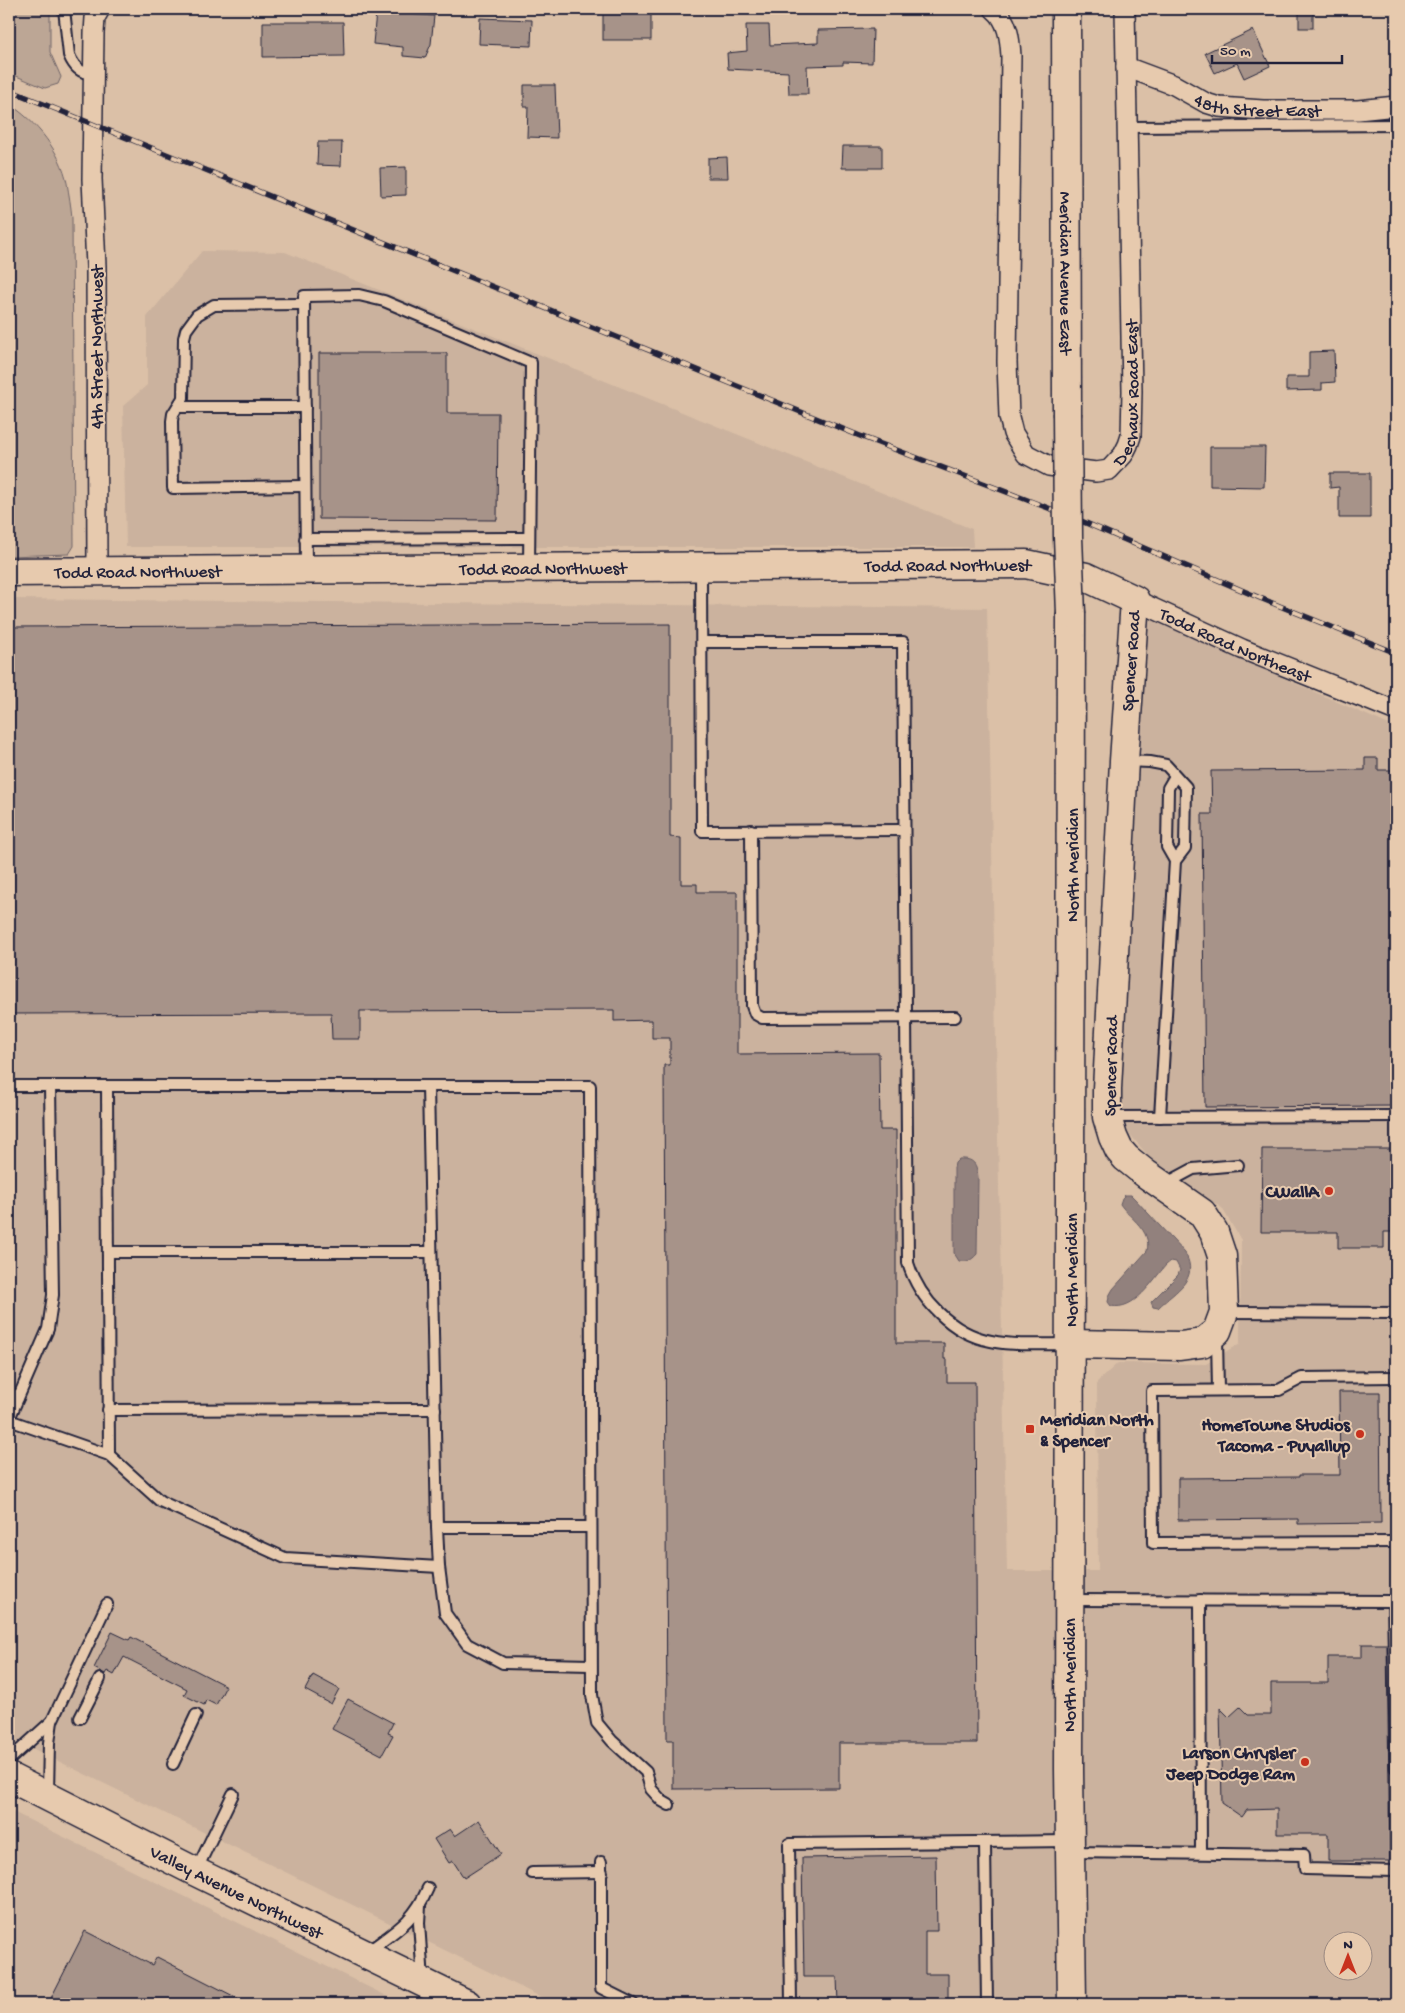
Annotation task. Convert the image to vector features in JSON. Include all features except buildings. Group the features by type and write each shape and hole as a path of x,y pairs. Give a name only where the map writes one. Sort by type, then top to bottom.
{"main road":[{"name":"Meridian Avenue East","path":"1066,9 1068,537"},
{"name":"North Meridian","path":"1068,537 1071,614 1069,1600 1072,2004"},
{"name":"Todd Road Northwest","path":"9,572 1026,564 1076,575"},
{"name":"Todd Road Northeast","path":"1076,575 1135,600"},
{"name":"Spencer Road","path":"1135,600 1124,761 1107,1089 1108,1117 1113,1137 1119,1150 1126,1158 1202,1213 1214,1232 1222,1256 1221,1321"},
{"path":"1070,1344 1180,1346 1202,1343 1221,1321"},
{"name":"Valley Avenue Northwest","path":"9,1777 196,1872 467,2004"}],"street":[{"path":"93,74 94,24 100,9"},
{"name":"Dechaux Road East","path":"994,9 1004,21 1008,30 1011,56 1007,362 1009,417 1012,433 1026,454 1048,466 1096,472 1109,470 1123,456 1131,436 1132,391 1125,9"},
{"name":"48th Street East","path":"1126,67 1168,83 1206,103 1218,107 1263,110 1358,110 1396,106"},
{"name":"4th Street Northwest","path":"93,74 92,180 96,266 97,571"},
{"name":"Todd Road Northeast","path":"1135,600 1242,650 1396,712"}],"lane":[{"path":"64,9 67,46 72,62 80,71 93,74"},
{"path":"1128,127 1396,125"},
{"path":"306,569 304,296 359,295 372,298 531,363 529,568"},
{"path":"304,304 214,305 197,315 186,330 184,338 183,398 172,421 173,488 305,486"},
{"path":"178,407 305,407"},
{"path":"305,539 529,538"},
{"path":"702,566 702,831 904,830"},
{"path":"702,642 903,642 906,1252 912,1278 926,1300 953,1324 970,1334 989,1341 1010,1344 1070,1344"},
{"path":"1124,761 1160,763 1172,770 1186,787 1185,848 1175,861"},
{"path":"1160,1117 1175,861 1167,847 1168,788 1175,776"},
{"path":"751,830 752,1006 755,1014 762,1018 955,1017"},
{"path":"9,1086 590,1086 590,1666 592,1695 597,1723 612,1741 646,1772 651,1789 662,1801 669,1805"},
{"path":"50,1086 53,1295 48,1329 9,1419 109,1455 160,1501 286,1558 439,1567"},
{"path":"107,1086 109,1455"},
{"path":"428,1086 437,1527 439,1567 445,1613 467,1644 503,1663 590,1666"},
{"path":"1108,1117 1396,1116"},
{"path":"1162,1185 1193,1169 1238,1165"},
{"path":"108,1252 432,1252"},
{"path":"1218,1390 1221,1321 1396,1313"},
{"path":"1396,1377 1302,1378 1279,1390 1152,1391 1152,1543 1396,1542"},
{"path":"9,1392 18,1398"},
{"path":"108,1410 435,1409"},
{"path":"437,1527 590,1527"},
{"path":"1069,1600 1393,1601 1396,1768"},
{"path":"1200,1600 1201,1852"},
{"path":"48,1797 49,1743 52,1721 107,1604"},
{"path":"80,1718 100,1679"},
{"path":"173,1764 196,1715"},
{"path":"9,1760 52,1721"},
{"path":"196,1872 233,1794"},
{"path":"985,1843 987,2004"},
{"path":"791,2004 789,1844 985,1843 1304,1855 1305,1869 1396,1871"},
{"path":"532,1873 602,1867 601,1988 633,2004"},
{"path":"364,1954 406,1923 420,1906 428,1888"},
{"path":"420,1906 419,1923 424,1983"},
{"path":"607,2004 612,1994"}],"shaded area":[{"path":"9,9 50,9 50,52 61,77 58,84 45,88 9,73"},
{"path":"9,104 38,128 53,149 64,171 71,205 74,546 69,554 9,556"},
{"path":"202,251 285,252 972,529 973,547 126,547 123,406 147,385 147,317"},
{"path":"9,599 987,608 1007,1571 1098,1571 1097,1382 1118,1363 1206,1364 1240,1343 1241,1240 1222,1208 1151,1159 1128,1132 1120,1106 1143,616 1396,728 1396,2004 555,2004 9,1737"},
{"path":"959,1159 974,1163 978,1178 977,1254 971,1260 964,1261 959,1261 954,1253 954,1168 955,1163"},
{"path":"1125,1195 1131,1195 1135,1199 1185,1253 1189,1262 1190,1270 1184,1284 1158,1308 1153,1307 1151,1302 1178,1275 1180,1270 1176,1262 1171,1261 1166,1265 1149,1286 1128,1304 1111,1306 1108,1302 1113,1289 1147,1251 1148,1244 1143,1231 1120,1204"},
{"path":"9,1810 403,2004 9,2004"}],"railway":[{"path":"9,90 865,438 1072,517 1260,598 1396,653"}],"place":[{"name":"CWallA","path":"1329,1191"},
{"name":"Meridian North & Spencer","path":"1030,1429"},
{"name":"HomeTowne Studios Tacoma - Puyallup","path":"1360,1434"},
{"name":"Larson Chrysler Jeep Dodge Ram","path":"1305,1762"}]}
